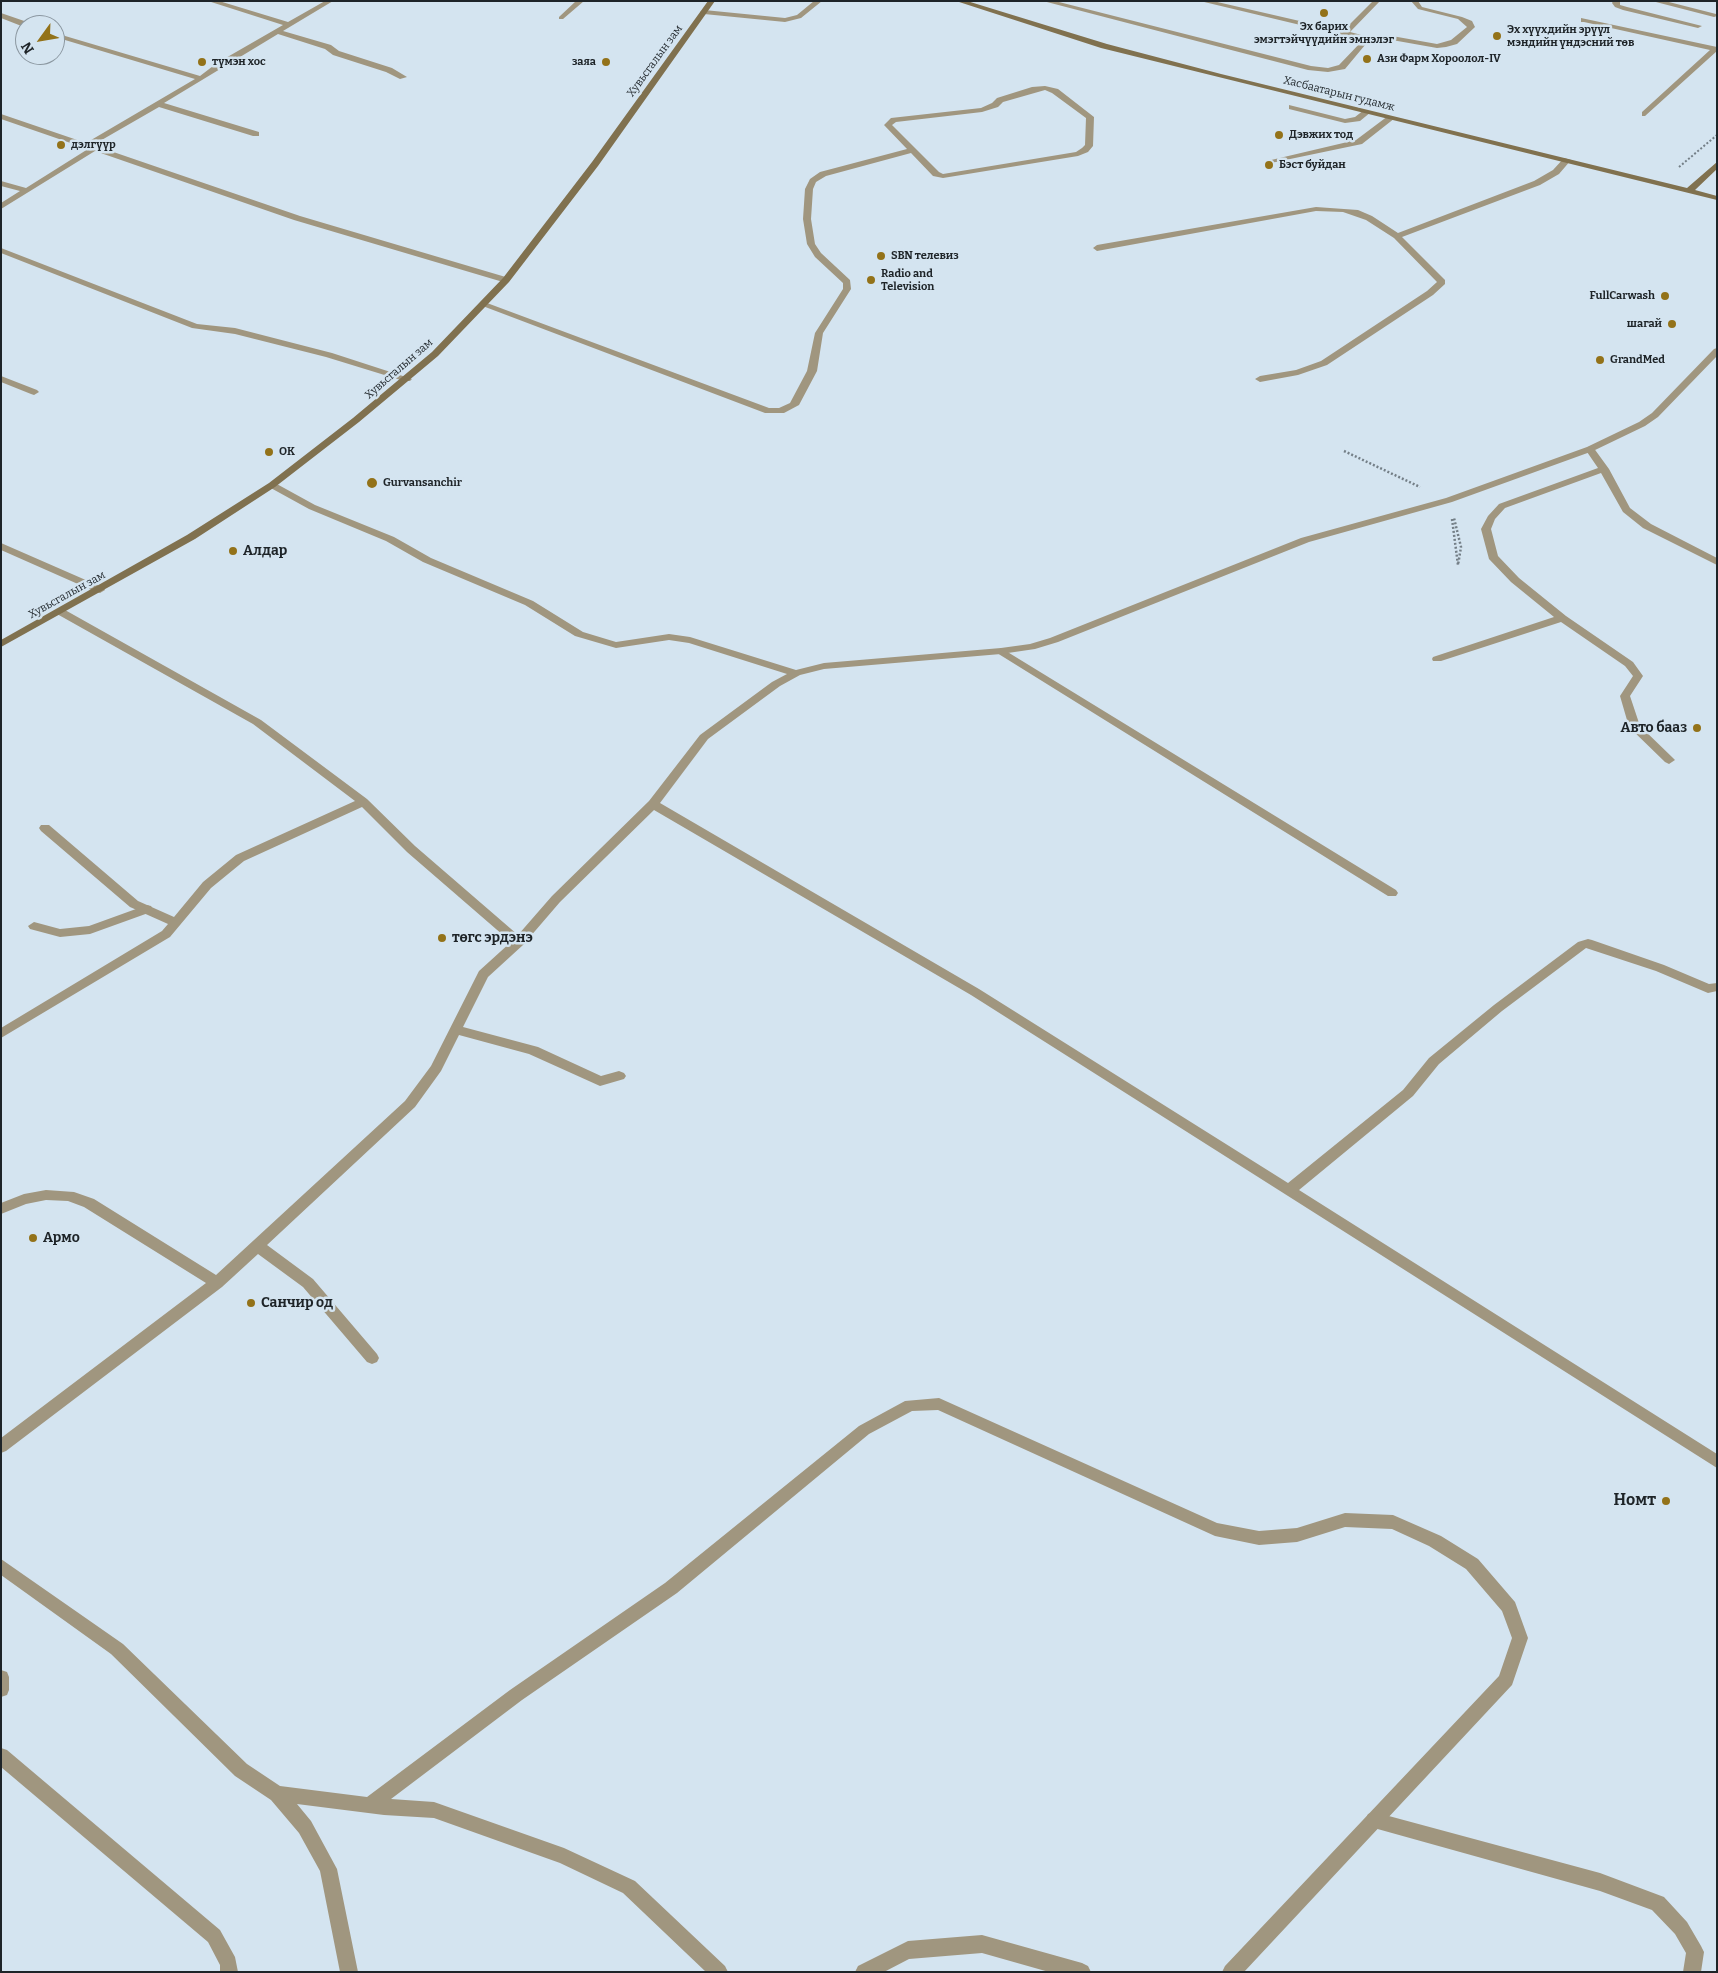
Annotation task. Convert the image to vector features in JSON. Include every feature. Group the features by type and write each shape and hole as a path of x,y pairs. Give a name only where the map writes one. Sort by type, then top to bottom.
{"main road":[{"name":"Хувьсгалын зам","path":"1,644 191,538 272,485 407,379 435,354 506,280 595,164 712,1"},
{"name":"Хасбаатарын гудамж","path":"959,1 1104,46 1717,198"},
{"path":"1689,191 1717,164"}],"street":[{"path":"211,1 290,25"},
{"path":"1,207 90,147 202,79 220,65 330,1"},
{"path":"561,18 581,1"},
{"path":"704,12 785,20 799,17 819,1"},
{"path":"1046,1 1085,8 1311,68 1328,70 1342,67 1362,43 1370,39"},
{"path":"1203,1 1370,39 1392,38 1438,46 1454,42 1471,27 1469,22 1460,18 1420,8 1414,1"},
{"path":"1344,33 1377,1"},
{"path":"1617,1 1615,3 1617,6 1690,34 1716,49 1645,114"},
{"path":"1656,1 1715,15"},
{"path":"1584,20 1690,34 1715,15"},
{"path":"1,16 15,21"},
{"path":"277,32 311,41 328,47 336,53 404,76"},
{"path":"65,38 202,79"},
{"path":"1045,88 1055,91 1090,118 1089,146 1078,154 943,176 936,174 914,150 888,125 889,122 982,110 995,105 1000,100 1035,89 1045,88"},
{"path":"158,104 256,134"},
{"path":"1292,107 1345,120 1357,119 1367,112"},
{"path":"1,116 297,218 506,280"},
{"path":"1270,161 1359,142 1391,118"},
{"path":"484,305 768,411 781,411 794,405 812,371 819,333 847,289 847,282 818,256 811,244 807,220 809,189 812,181 823,174 914,150"},
{"path":"1397,236 1537,183 1556,172 1567,160"},
{"path":"1,183 27,191"},
{"path":"1097,248 1316,209 1355,212 1397,236 1442,282 1324,363 1298,372 1260,379"},
{"path":"1,250 194,326 235,331 329,355 407,379"},
{"path":"1,1447 218,1283 410,1104 436,1068 484,974 519,942 556,899 653,804 704,737 776,684 796,673 824,666 1001,651 1030,647 1054,640 1305,540 1449,500 1590,449 1642,424 1655,415 1717,351"},
{"path":"1,379 34,392"},
{"path":"1590,449 1604,469 1626,510 1647,526 1717,562"},
{"path":"1604,469 1502,506 1490,518 1486,529 1493,557 1515,580 1562,618 1629,664 1638,676 1625,696 1635,727 1668,760"},
{"path":"272,485 312,507 390,538 427,560 529,603 579,634 616,644 669,637 683,639 796,673"},
{"path":"1,546 100,590"},
{"path":"61,612 257,722 364,802 411,849 519,942"},
{"path":"1437,659 1562,618"},
{"path":"1001,651 1392,892"},
{"path":"1,1034 166,934 174,922 207,885 240,858 364,802"},
{"path":"653,804 975,992 1717,1462"},
{"path":"44,828 134,904 174,922"},
{"path":"34,926 60,933 90,930 147,909"},
{"path":"1289,1190 1408,1093 1434,1061 1498,1008 1582,945 1588,943 1660,968 1708,989 1717,988"},
{"path":"455,1030 533,1050 600,1081 619,1076"},
{"path":"1,1209 24,1199 46,1196 70,1196 76,1198 90,1203 218,1283"},
{"path":"257,1246 308,1283 372,1358"},
{"path":"370,1805 516,1695 671,1588 864,1430 910,1405 939,1404 1215,1529 1258,1538 1297,1535 1345,1520 1393,1522 1435,1541 1472,1564 1509,1607 1520,1638 1506,1680 1232,1972"},
{"path":"1,1566 117,1649 241,1770 276,1794 305,1827 328,1869 349,1972"},
{"path":"1,1677 1,1690"},
{"path":"1,1756 214,1936 229,1964 229,1972"},
{"path":"276,1794 434,1810 564,1856 629,1887 719,1972"},
{"path":"1374,1820 1600,1882 1658,1903 1681,1928 1695,1952 1692,1972"},
{"path":"864,1972 908,1950 982,1944 1082,1972"}],"place":[{"name":"Эх барих эмэгтэйчүүдийн эмнэлэг","path":"1324,13"},
{"name":"Эх хүүхдийн эрүүл мэндийн үндэсний төв","path":"1497,36"},
{"name":"Ази Фарм Хороолол-IV","path":"1367,59"},
{"name":"түмэн хос","path":"202,62"},
{"name":"заяа","path":"606,62"},
{"name":"Дэвжих тод","path":"1279,135"},
{"name":"дэлгүүр","path":"61,145"},
{"name":"Бэст буйдан","path":"1269,165"},
{"name":"SBN телевиз","path":"881,256"},
{"name":"Radio and Television","path":"871,280"},
{"name":"FullCarwash","path":"1665,296"},
{"name":"шагай","path":"1672,324"},
{"name":"GrandMed","path":"1600,360"},
{"name":"ОК","path":"269,452"},
{"name":"Gurvansanchir","path":"372,483"},
{"name":"Алдар","path":"233,551"},
{"name":"Авто бааз","path":"1697,728"},
{"name":"төгс эрдэнэ","path":"442,938"},
{"name":"Армо","path":"33,1238"},
{"name":"Санчир од","path":"251,1303"},
{"name":"Номт","path":"1666,1501"}]}
